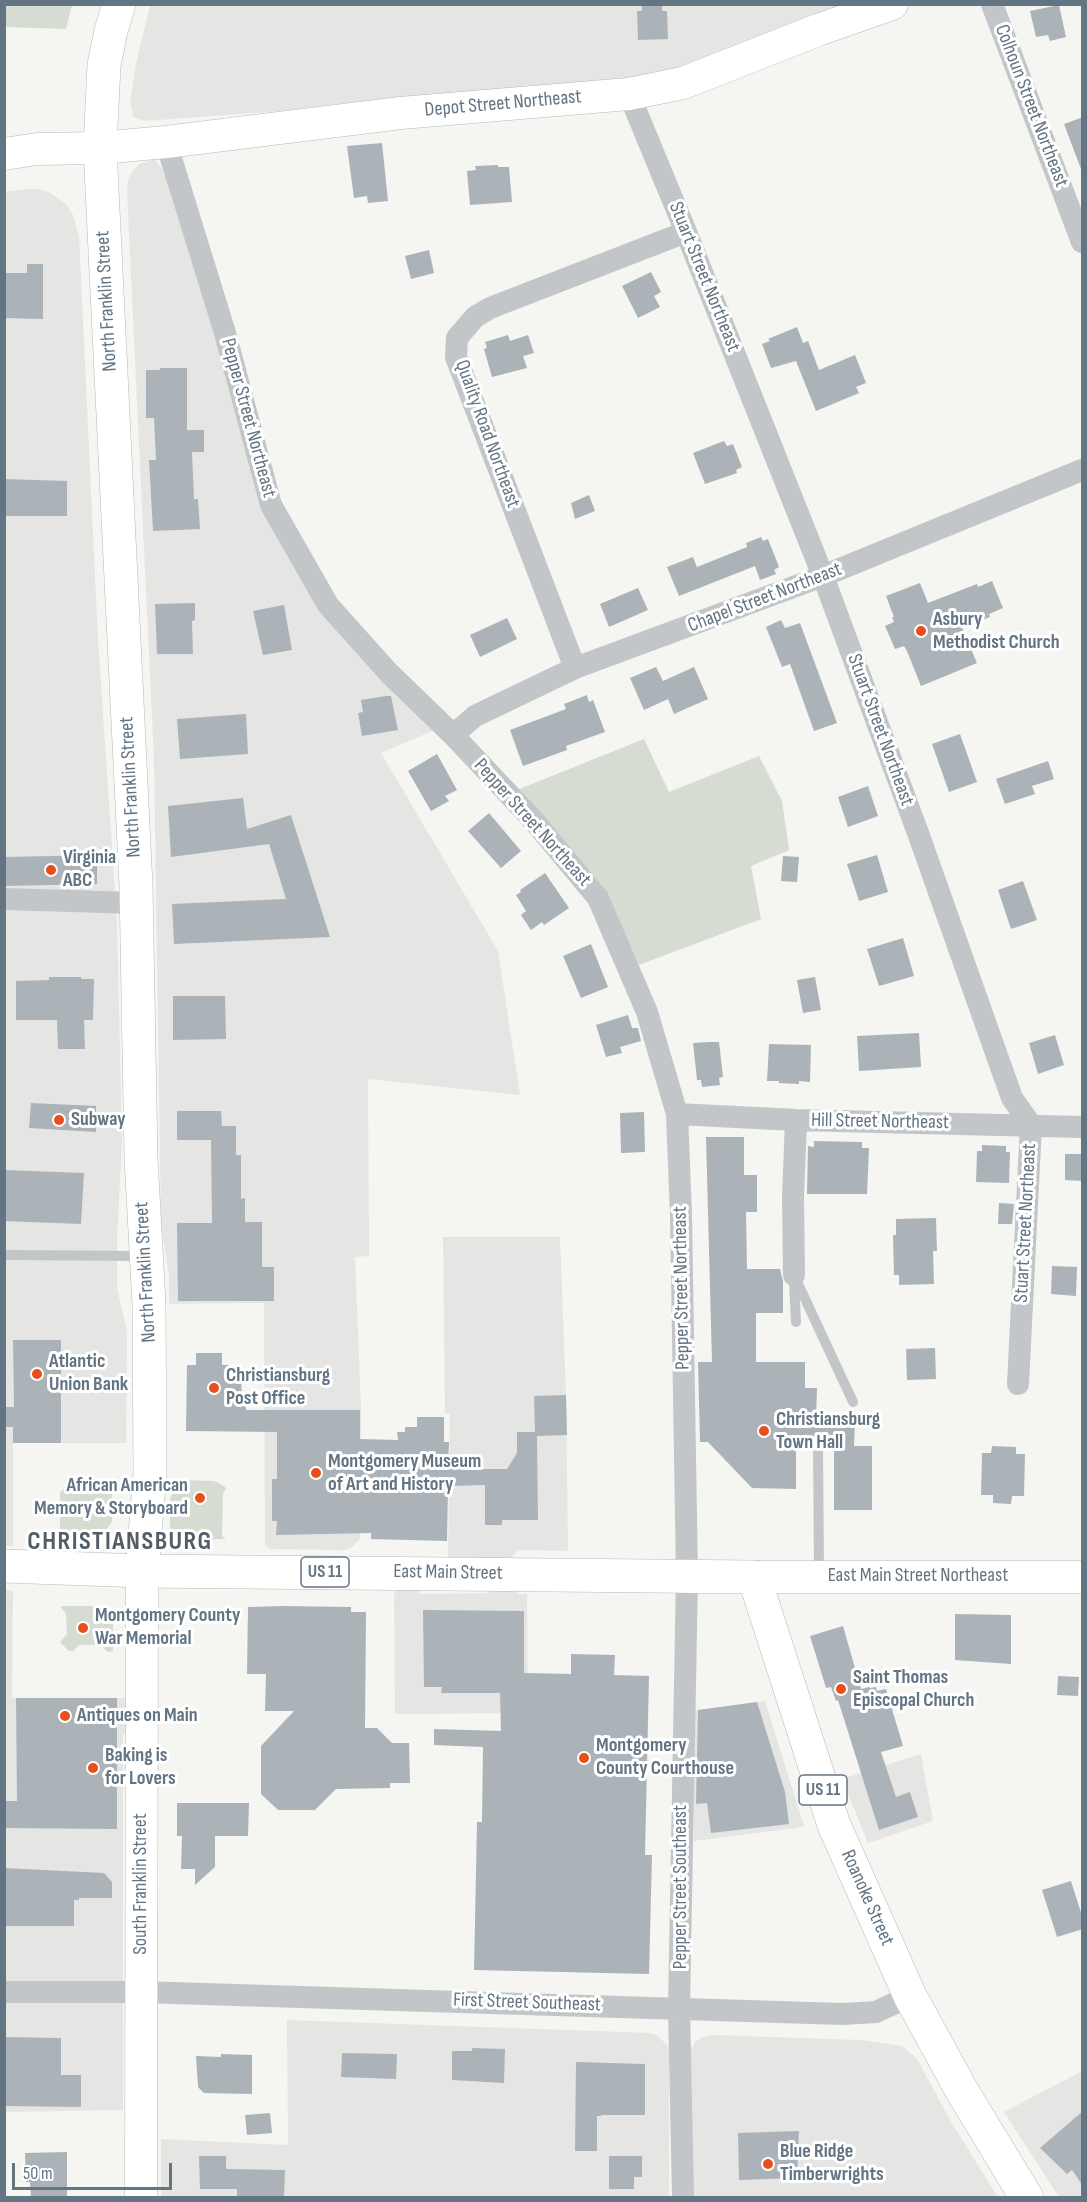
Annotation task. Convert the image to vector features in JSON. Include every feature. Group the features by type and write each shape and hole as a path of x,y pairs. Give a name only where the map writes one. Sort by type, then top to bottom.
{"main road":[{"name":"North Franklin Street","path":"119,4 104,65 100,148 136,903 141,1158 149,1304 150,1473 142,1571"},
{"name":"US 11","path":"4,1566 142,1571"},
{"name":"East Main Street","path":"142,1571 754,1577"},
{"name":"Roanoke Street","path":"754,1577 834,1825 910,1996 962,2091 1027,2198"}],"street":[{"name":"Depot Street Northeast","path":"4,154 37,149 100,148 166,142 400,113 629,94 683,83 818,30 892,4"},
{"name":"Colhoun Street Northeast","path":"992,4 1083,242"},
{"name":"Stuart Street Northeast","path":"629,94 823,576 1012,1098 1030,1125 1018,1384"},
{"name":"Pepper Street Northeast","path":"166,142 225,333 271,505 328,605 389,673 453,735 534,821 598,898 647,1012 677,1114 681,1215 687,1576"},
{"name":"Quality Road Northeast","path":"575,668 456,357 457,338 475,316 490,308 686,232"},
{"name":"Chapel Street Northeast","path":"453,735 475,716 575,668 823,576 1083,470"},
{"path":"4,899 136,903"},
{"name":"Hill Street Northeast","path":"677,1114 796,1120 1083,1127"},
{"path":"794,1275 796,1120"},
{"name":"South Franklin Street","path":"141,2198 142,1571"},
{"name":"Pepper Street Southeast","path":"682,2198 680,2008 687,1576"},
{"name":"East Main Street Northeast","path":"754,1577 1083,1577"},
{"name":"First Street Southeast","path":"4,1992 141,1992 842,2014 876,2012 910,1996"}],"lane":[{"path":"4,1255 146,1256"},
{"path":"794,1275 796,1322"},
{"path":"794,1275 853,1402"},
{"path":"818,1445 819,1576"}],"shaded area":[{"path":"5,4 72,5 66,29 5,27"},
{"path":"150,5 852,5 722,56 650,76 379,99 281,111 145,121 133,117 130,102"},
{"path":"154,159 163,170 275,531 437,729 381,753 498,951 520,1095 368,1079 369,1256 355,1257 361,1409 360,1539 345,1550 270,1549 265,1545 264,1303 169,1304 169,1276 161,1224 154,759 127,191 128,180 132,172 139,164"},
{"path":"27,189 49,192 65,203 73,215 79,236 98,640 117,921 122,1141 117,1288 127,1332 126,1443 13,1443 13,1546 4,1546 4,192"},
{"path":"644,739 669,792 759,756 782,801 789,850 751,866 761,919 639,965 603,887 550,824 517,790"},
{"path":"443,1237 560,1237 566,1395 568,1551 518,1550 511,1558 448,1558 450,1414 445,1413"},
{"path":"79,1479 112,1480 112,1522 105,1531 94,1535 60,1534 60,1493 68,1483"},
{"path":"179,1480 213,1481 226,1488 223,1494 222,1536 226,1539 210,1541 175,1538 170,1527 170,1502 171,1496 179,1487"},
{"path":"494,1586 513,1587 518,1594 527,1594 528,1713 395,1714 394,1595 396,1591 399,1588 418,1590 420,1594 488,1593"},
{"path":"5,1590 13,1591 12,1698 128,1698 127,1732 123,1734 123,2110 5,2112"},
{"path":"60,1606 105,1608 113,1622 113,1651 108,1652 100,1645 79,1645 73,1651 69,1651 60,1642 67,1634 66,1614"},
{"path":"765,1701 804,1826 694,1841 693,1711"},
{"path":"921,1754 933,1821 868,1843 842,1779"},
{"path":"287,2020 650,2033 658,2036 667,2045 669,2054 669,2197 161,2198 161,2139 288,2145"},
{"path":"713,2035 861,2040 902,2046 917,2059 950,2120 998,2197 689,2198 689,2058 696,2041"},
{"path":"1082,2071 1082,2193 1077,2197 1059,2197 1004,2112"}],"building":[{"path":"662,5 662,11 667,11 668,39 638,40 637,11 642,11 642,6"},
{"path":"1059,5 1066,37 1050,41 1048,35 1036,37 1030,11"},
{"path":"1083,117 1083,169 1081,169 1064,124"},
{"path":"382,143 388,201 368,203 367,196 354,198 347,146"},
{"path":"498,165 498,167 509,167 512,202 470,205 467,171 476,170 475,166"},
{"path":"429,250 434,273 411,279 405,256"},
{"path":"27,264 43,264 43,319 4,318 4,273 27,273"},
{"path":"651,272 661,292 654,296 660,307 638,318 622,286"},
{"path":"797,327 803,343 808,341 819,370 855,355 866,383 856,387 859,393 816,411 796,361 771,368 762,344 770,341 768,339"},
{"path":"508,335 510,341 528,335 534,353 523,356 527,368 492,377 484,349 487,348 485,342"},
{"path":"160,368 187,368 187,430 204,430 204,452 192,452 194,499 198,499 200,529 153,531 149,460 156,460 154,418 146,418 146,370 160,370"},
{"path":"724,441 727,446 733,444 742,467 736,470 737,473 705,484 693,453"},
{"path":"4,479 67,481 67,516 4,516"},
{"path":"589,495 595,511 575,519 571,503"},
{"path":"761,537 763,541 768,539 779,567 774,570 776,574 760,580 755,566 679,596 667,567 693,557 697,567 747,547 746,543"},
{"name":"Asbury Methodist Church","path":"992,581 1003,608 989,614 990,617 962,628 977,663 921,686 904,646 895,649 885,626 894,622 886,596 920,583 928,603 977,584 978,587"},
{"path":"638,588 648,610 609,627 600,604"},
{"path":"195,603 195,620 192,621 193,654 157,654 155,604"},
{"path":"284,605 292,650 263,655 253,611"},
{"path":"507,618 517,639 480,657 470,635"},
{"path":"781,620 785,628 800,623 837,723 814,731 790,664 782,667 766,627"},
{"path":"656,667 663,681 694,667 708,699 674,714 668,699 644,710 630,678"},
{"path":"587,695 589,702 593,700 605,732 566,746 567,750 523,766 510,730 566,709 564,704"},
{"path":"391,696 398,730 362,736 358,713 363,712 361,700"},
{"path":"246,714 248,754 180,759 177,719"},
{"path":"960,734 977,782 949,792 932,744"},
{"path":"437,754 457,790 445,796 449,801 431,811 408,771"},
{"path":"1048,761 1054,779 1032,786 1035,794 1005,804 996,779"},
{"path":"868,786 878,816 848,827 838,797"},
{"path":"243,798 247,829 291,815 330,937 174,944 172,904 286,899 269,844 171,857 168,806"},
{"path":"489,813 521,851 501,868 468,831"},
{"name":"Virginia ABC","path":"97,855 97,884 4,886 4,857"},
{"path":"877,855 888,892 859,901 847,864"},
{"path":"783,856 799,857 797,882 781,881"},
{"path":"545,873 569,908 544,925 542,922 531,930 521,915 526,911 516,895"},
{"path":"1023,881 1037,920 1011,929 998,890"},
{"path":"903,938 914,976 879,986 867,949"},
{"path":"591,944 608,987 581,998 563,956"},
{"path":"49,977 94,979 93,1020 84,1020 85,1049 58,1049 57,1020 16,1020 16,981 49,980"},
{"path":"815,977 821,1010 803,1013 797,980"},
{"path":"173,996 225,996 226,1039 173,1040"},
{"path":"628,1015 632,1028 638,1028 641,1041 620,1047 622,1053 606,1057 596,1025"},
{"path":"919,1033 921,1067 859,1071 857,1036"},
{"path":"1055,1035 1064,1065 1038,1074 1029,1043"},
{"path":"719,1042 723,1077 719,1078 720,1085 702,1087 701,1080 697,1080 693,1043"},
{"path":"769,1044 811,1045 810,1082 799,1081 799,1084 767,1081"},
{"name":"Subway","path":"31,1103 96,1106 96,1132 29,1128"},
{"path":"177,1111 221,1111 222,1126 236,1126 236,1155 241,1155 241,1199 245,1198 245,1222 262,1222 262,1267 274,1267 274,1301 178,1301 177,1223 212,1223 211,1140 177,1140"},
{"path":"644,1112 645,1152 621,1153 620,1113"},
{"path":"706,1137 744,1137 744,1175 757,1175 757,1212 746,1212 747,1269 780,1269 783,1282 783,1313 756,1313 756,1362 805,1362 805,1388 817,1388 816,1419 855,1422 854,1446 872,1446 872,1510 834,1510 834,1445 825,1445 821,1438 814,1439 811,1445 796,1445 796,1489 752,1488 708,1442 700,1442 698,1362 712,1362"},
{"path":"814,1141 862,1142 862,1148 869,1148 867,1194 807,1194 808,1146 814,1147"},
{"path":"982,1145 1006,1146 1006,1152 1010,1152 1009,1183 976,1182 977,1151 982,1151"},
{"path":"1065,1154 1083,1154 1083,1181 1065,1180"},
{"path":"4,1170 84,1173 81,1224 4,1221"},
{"path":"999,1203 1014,1204 1012,1224 998,1224"},
{"path":"936,1218 937,1251 933,1251 934,1284 899,1285 899,1275 894,1275 893,1235 896,1235 896,1219"},
{"path":"1052,1266 1077,1267 1076,1296 1051,1294"},
{"name":"Atlantic Union Bank","path":"13,1340 61,1340 61,1443 13,1443 13,1427 4,1427 4,1407 14,1407"},
{"path":"935,1348 936,1379 907,1380 906,1349"},
{"path":"196,1353 222,1353 222,1365 232,1365 232,1375 241,1376 242,1401 246,1401 246,1410 360,1410 360,1439 398,1440 397,1432 405,1432 405,1427 417,1427 417,1417 444,1417 444,1442 449,1442 448,1469 507,1469 517,1453 517,1432 535,1432 534,1396 566,1395 567,1435 537,1436 538,1520 502,1520 502,1525 485,1525 485,1485 448,1486 447,1541 371,1539 371,1533 276,1535 277,1521 272,1521 272,1479 277,1479 277,1432 186,1431 187,1365 196,1365"},
{"path":"992,1446 1016,1447 1016,1454 1025,1454 1024,1496 1012,1496 1011,1504 993,1503 993,1495 981,1495 982,1453 991,1453"},
{"path":"248,1607 351,1607 351,1612 366,1612 365,1728 377,1728 392,1743 409,1743 410,1783 390,1783 390,1788 336,1789 315,1810 278,1810 261,1794 261,1746 294,1711 265,1711 266,1674 247,1674"},
{"path":"423,1610 524,1611 524,1673 571,1674 571,1654 615,1655 614,1675 649,1676 645,1855 652,1855 649,1974 474,1970 477,1822 482,1822 483,1747 434,1745 434,1729 501,1731 500,1693 441,1693 442,1687 424,1687"},
{"path":"955,1614 1011,1615 1011,1664 955,1660"},
{"name":"Saint Thomas Episcopal Church","path":"843,1626 861,1689 876,1687 877,1691 886,1689 903,1746 881,1752 896,1797 910,1792 918,1817 879,1830 838,1700 836,1701 831,1687 826,1688 810,1636"},
{"path":"1058,1676 1079,1677 1078,1696 1057,1695"},
{"path":"16,1698 117,1698 117,1829 4,1828 4,1801 17,1801"},
{"path":"757,1702 785,1792 789,1824 711,1833 707,1803 696,1804 698,1710"},
{"path":"177,1803 249,1803 248,1836 215,1836 215,1867 195,1885 195,1869 181,1869 182,1836 177,1836"},
{"path":"4,1868 104,1873 112,1882 112,1898 74,1900 74,1926 4,1926"},
{"path":"1071,1881 1083,1919 1083,1929 1057,1937 1042,1890"},
{"path":"4,2037 61,2038 61,2075 81,2075 81,2107 4,2106"},
{"path":"472,2048 505,2049 504,2083 452,2080 452,2051 472,2051"},
{"path":"342,2053 397,2054 396,2079 341,2077"},
{"path":"221,2054 252,2055 252,2094 204,2093 198,2087 196,2056 221,2057"},
{"path":"576,2062 645,2064 645,2115 597,2116 597,2151 575,2151"},
{"path":"1083,2111 1083,2186 1072,2170 1067,2174 1040,2148"},
{"path":"270,2113 272,2133 247,2135 245,2115"},
{"name":"Blue Ridge Timberwrights","path":"799,2131 797,2178 739,2180 738,2133"},
{"path":"67,2152 67,2197 31,2197 30,2182 26,2182 25,2153"},
{"path":"199,2156 226,2156 226,2169 285,2170 284,2198 237,2198 237,2189 200,2189"},
{"path":"609,2156 642,2156 642,2177 634,2177 634,2189 609,2189"}],"place":[{"name":"Asbury Methodist Church","path":"921,631"},
{"name":"Virginia ABC","path":"51,870"},
{"name":"Subway","path":"59,1120"},
{"name":"Atlantic Union Bank","path":"37,1374"},
{"name":"Christiansburg Post Office","path":"214,1388"},
{"name":"Christiansburg Town Hall","path":"764,1431"},
{"name":"Montgomery Museum of Art and History","path":"316,1473"},
{"name":"African American Memory & Storyboard","path":"200,1498"},
{"name":"Montgomery County War Memorial","path":"83,1628"},
{"name":"Saint Thomas Episcopal Church","path":"841,1689"},
{"name":"Antiques on Main","path":"65,1716"},
{"name":"Montgomery County Courthouse","path":"584,1758"},
{"name":"Baking is for Lovers","path":"93,1768"},
{"name":"Blue Ridge Timberwrights","path":"768,2164"}],"district":[{"name":"CHRISTIANSBURG","path":"120,1542"}]}
